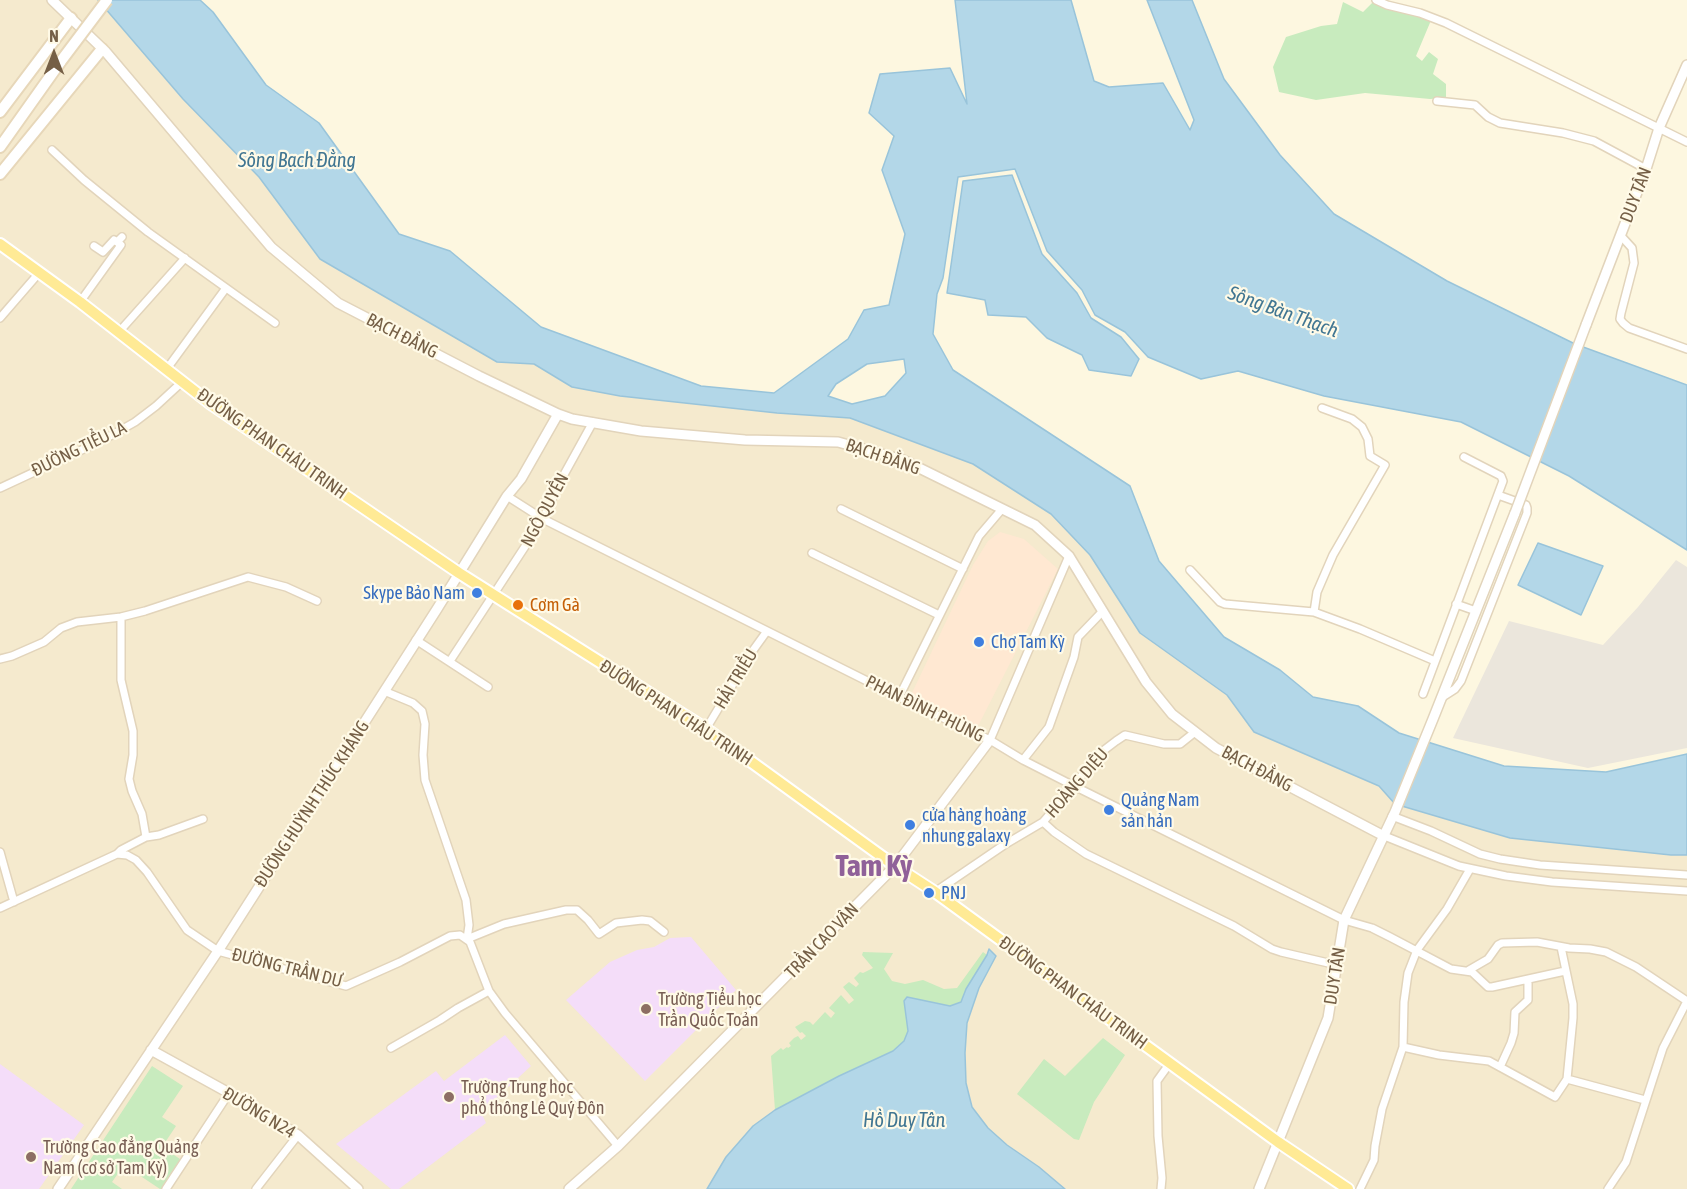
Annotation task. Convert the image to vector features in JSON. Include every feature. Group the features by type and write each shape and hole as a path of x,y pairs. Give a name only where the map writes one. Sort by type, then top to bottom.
{"main road":[{"path":"0,147 106,0"},
{"path":"0,112 71,18"},
{"path":"0,174 102,49"},
{"name":"ĐƯỜNG PHAN CHÂU TRINH","path":"0,244 80,302 211,404 494,596 706,729 895,866 935,892 1278,1142 1348,1189"}],"street":[{"name":"BẠCH ĐẰNG","path":"52,0 102,49 271,247 338,303 558,414 641,432 734,439 838,442 903,460 1035,525 1069,556 1146,682 1172,714 1216,748 1382,835 1470,869 1552,882 1687,891"},
{"path":"1376,0 1446,23 1687,142"},
{"name":"DUY TÂN","path":"1259,1189 1328,1018 1344,920 1382,835 1394,814 1433,719 1621,236 1659,128 1683,86 1687,65"},
{"path":"1437,101 1475,105 1488,117 1500,123 1563,133 1594,141 1646,169"},
{"path":"52,150 84,180 148,232 275,323"},
{"path":"1621,236 1632,248 1634,263 1620,319 1629,328 1687,349"},
{"path":"80,302 121,245 120,239 114,240 103,252 94,246"},
{"path":"118,333 185,258"},
{"path":"0,318 39,273"},
{"path":"166,370 226,288"},
{"name":"ĐƯỜNG TIỂU LA","path":"0,488 103,440 135,422 182,382"},
{"path":"1314,612 1317,592 1333,555 1385,465 1370,456 1368,439 1362,428 1352,419 1322,408"},
{"name":"ĐƯỜNG HUỲNH THÚC KHÁNG","path":"58,1189 218,951 507,496 521,479 558,414"},
{"name":"NGÔ QUYỀN","path":"450,661 543,519 561,480 593,422"},
{"path":"1423,694 1503,481 1501,476 1464,457"},
{"path":"1441,698 1455,689 1461,681 1527,510 1524,504 1498,495"},
{"name":"PHAN ĐÌNH PHÙNG","path":"507,496 543,519 990,740 1074,786 1344,920 1372,928 1451,969 1469,970"},
{"path":"841,509 963,568"},
{"path":"899,697 979,536 1002,509"},
{"path":"812,553 939,615"},
{"name":"TRẦN CAO VÂN","path":"569,1189 618,1146 895,866 990,740 1069,556"},
{"path":"1190,570 1220,602 1225,604 1314,612 1435,661"},
{"path":"0,659 44,642 61,628 77,622 121,617 145,611 248,577 286,586 317,601"},
{"path":"1456,604 1476,611"},
{"path":"1023,760 1049,727 1074,657 1078,637 1102,611"},
{"path":"121,617 121,680 133,730 133,755 129,779 142,814 146,837"},
{"name":"HẢI TRIỀU","path":"706,729 767,631"},
{"path":"416,640 488,687"},
{"path":"384,690 413,703 422,711 425,724 423,755 425,780 466,900 469,925 467,939 489,991 618,1146"},
{"name":"HOÀNG DIỆU","path":"935,892 1004,845 1043,822 1095,757 1125,735 1172,745 1180,744 1195,732"},
{"path":"1394,814 1480,854 1500,859 1540,865 1687,875"},
{"path":"0,909 117,854 146,837 159,836 203,819"},
{"path":"1043,822 1086,854 1234,926 1272,949 1337,964"},
{"path":"0,852 14,902"},
{"name":"ĐƯỜNG TRẦN DƯ","path":"117,854 127,855 136,860 188,930 218,951 346,986 450,936 460,935 467,939 504,924 566,910 577,910 599,934 616,923 642,920 650,921 664,933"},
{"path":"1360,1189 1374,1160 1382,1109 1403,1047 1407,979 1417,950 1447,909 1470,869"},
{"path":"1565,971 1488,987 1469,970 1488,959 1502,943 1537,942 1561,947 1590,949 1606,952 1636,967 1687,1001 1663,1048 1626,1162 1608,1189"},
{"path":"1403,1047 1439,1055 1489,1061 1555,1097 1567,1079 1573,1018 1571,992 1561,947"},
{"path":"1500,1067 1514,1033 1515,1012 1528,1000 1528,980"},
{"path":"391,1048 489,991"},
{"name":"ĐƯỜNG N24","path":"151,1050 229,1093 298,1135 358,1189"},
{"path":"1161,1189 1157,1081 1170,1063"},
{"path":"1567,1079 1645,1100"},
{"path":"166,1189 229,1093"},
{"path":"256,1189 298,1135"}],"shaded area":[{"path":"0,0 127,0 412,291 601,377 931,429 1056,489 1281,730 1687,838 1687,1189 0,1189"},
{"name":"Chợ Tam Kỳ","path":"1000,532 1024,539 1058,569 977,728 911,695 973,565 988,541"},
{"path":"1676,560 1687,567 1687,748 1588,768 1453,738 1509,621 1603,645"},
{"name":"Trường Tiểu học Trần Quốc Toản","path":"691,937 736,990 645,1081 566,1000 610,962 637,950 654,947 670,938"},
{"name":"Trường Trung học phổ thông Lê Quý Đôn","path":"505,1035 531,1066 481,1112 486,1123 399,1189 391,1189 336,1144 436,1071 444,1081"},
{"name":"Trường Cao đẳng Quảng Nam (cơ sở Tam Kỳ)","path":"0,1064 84,1125 39,1189 0,1189"}],"green space":[{"path":"1343,2 1363,12 1373,2 1432,18 1416,56 1422,61 1429,52 1438,59 1433,74 1446,84 1446,98 1430,99 1365,93 1316,100 1279,92 1273,67 1286,37 1321,26 1337,24"},
{"path":"863,952 893,953 884,969 892,981 905,984 923,980 944,989 957,988 983,952 987,955 966,989 961,1003 950,1006 904,1001 908,1031 904,1041 893,1051 775,1110 771,1056 781,1048 783,1050 791,1046 789,1043 794,1038 798,1036 801,1040 806,1036 795,1027 805,1021 813,1025 825,1012 831,1018 835,1013 829,1008 841,995 849,1004 854,1000 843,987 849,982 856,987 859,984 854,978 860,972 863,973 873,968 862,955"},
{"path":"1103,1038 1125,1055 1094,1102 1079,1140 1074,1139 1017,1094 1044,1059 1065,1076"},
{"path":"152,1066 183,1086 162,1117 176,1126 162,1147 183,1161 165,1189 160,1189 124,1165 112,1182 122,1189 71,1189"}],"water":[{"path":"98,0 200,0 213,12 266,85 319,123 399,234 450,251 541,327 701,386 774,393 848,339 864,310 889,305 905,234 882,170 894,136 869,113 880,74 950,68 967,104 955,0 1071,0 1094,81 1109,87 1163,83 1190,130 1194,120 1147,0 1192,0 1224,79 1280,155 1334,214 1447,281 1575,344 1687,385 1687,550 1569,476 1461,422 1324,396 1238,371 1201,379 1148,357 1125,332 1095,315 1082,290 1047,251 1015,169 958,177 943,278 937,294 933,334 953,370 1130,486 1159,561 1224,637 1280,670 1313,697 1358,706 1399,733 1504,766 1606,772 1687,754 1687,855 1510,838 1395,804 1379,786 1254,732 1227,695 1140,633 1090,555 1051,514 973,464 850,418 777,413 620,396 572,387 534,364 497,362 320,259 259,177 183,99","holes":["904,359 906,373 885,396 852,404 828,396 836,384 867,364"]},
{"path":"1012,175 1042,254 1077,293 1091,318 1121,337 1139,359 1131,376 1089,370 1082,355 1047,338 1026,317 988,315 985,300 947,293 963,181"},
{"path":"1538,543 1603,566 1581,615 1518,585"},
{"name":"Hồ Duy Tân","path":"989,949 996,956 979,988 967,1023 966,1083 972,1107 988,1128 1007,1145 1039,1167 1065,1189 707,1189 726,1157 753,1126 775,1110 893,1051 904,1041 908,1031 904,1001 907,997 950,1006 961,1002"}],"place":[{"name":"Skype Bảo Nam","path":"477,593"},
{"name":"Cơm Gà","path":"518,605"},
{"name":"Chợ Tam Kỳ","path":"979,642"},
{"name":"Quảng Nam sản hản","path":"1109,810"},
{"name":"cửa hàng hoàng nhung galaxy","path":"910,825"},
{"name":"PNJ","path":"929,893"},
{"name":"Trường Tiểu học Trần Quốc Toản","path":"646,1009"},
{"name":"Trường Trung học phổ thông Lê Quý Đôn","path":"449,1097"},
{"name":"Trường Cao đẳng Quảng Nam (cơ sở Tam Kỳ)","path":"31,1157"}],"district":[{"name":"Tam Kỳ","path":"874,867"}],"water label":[{"name":"Sông Bạch Đằng","path":"297,161"},
{"name":"Sông Bàn Thạch","path":"1283,312"}]}
